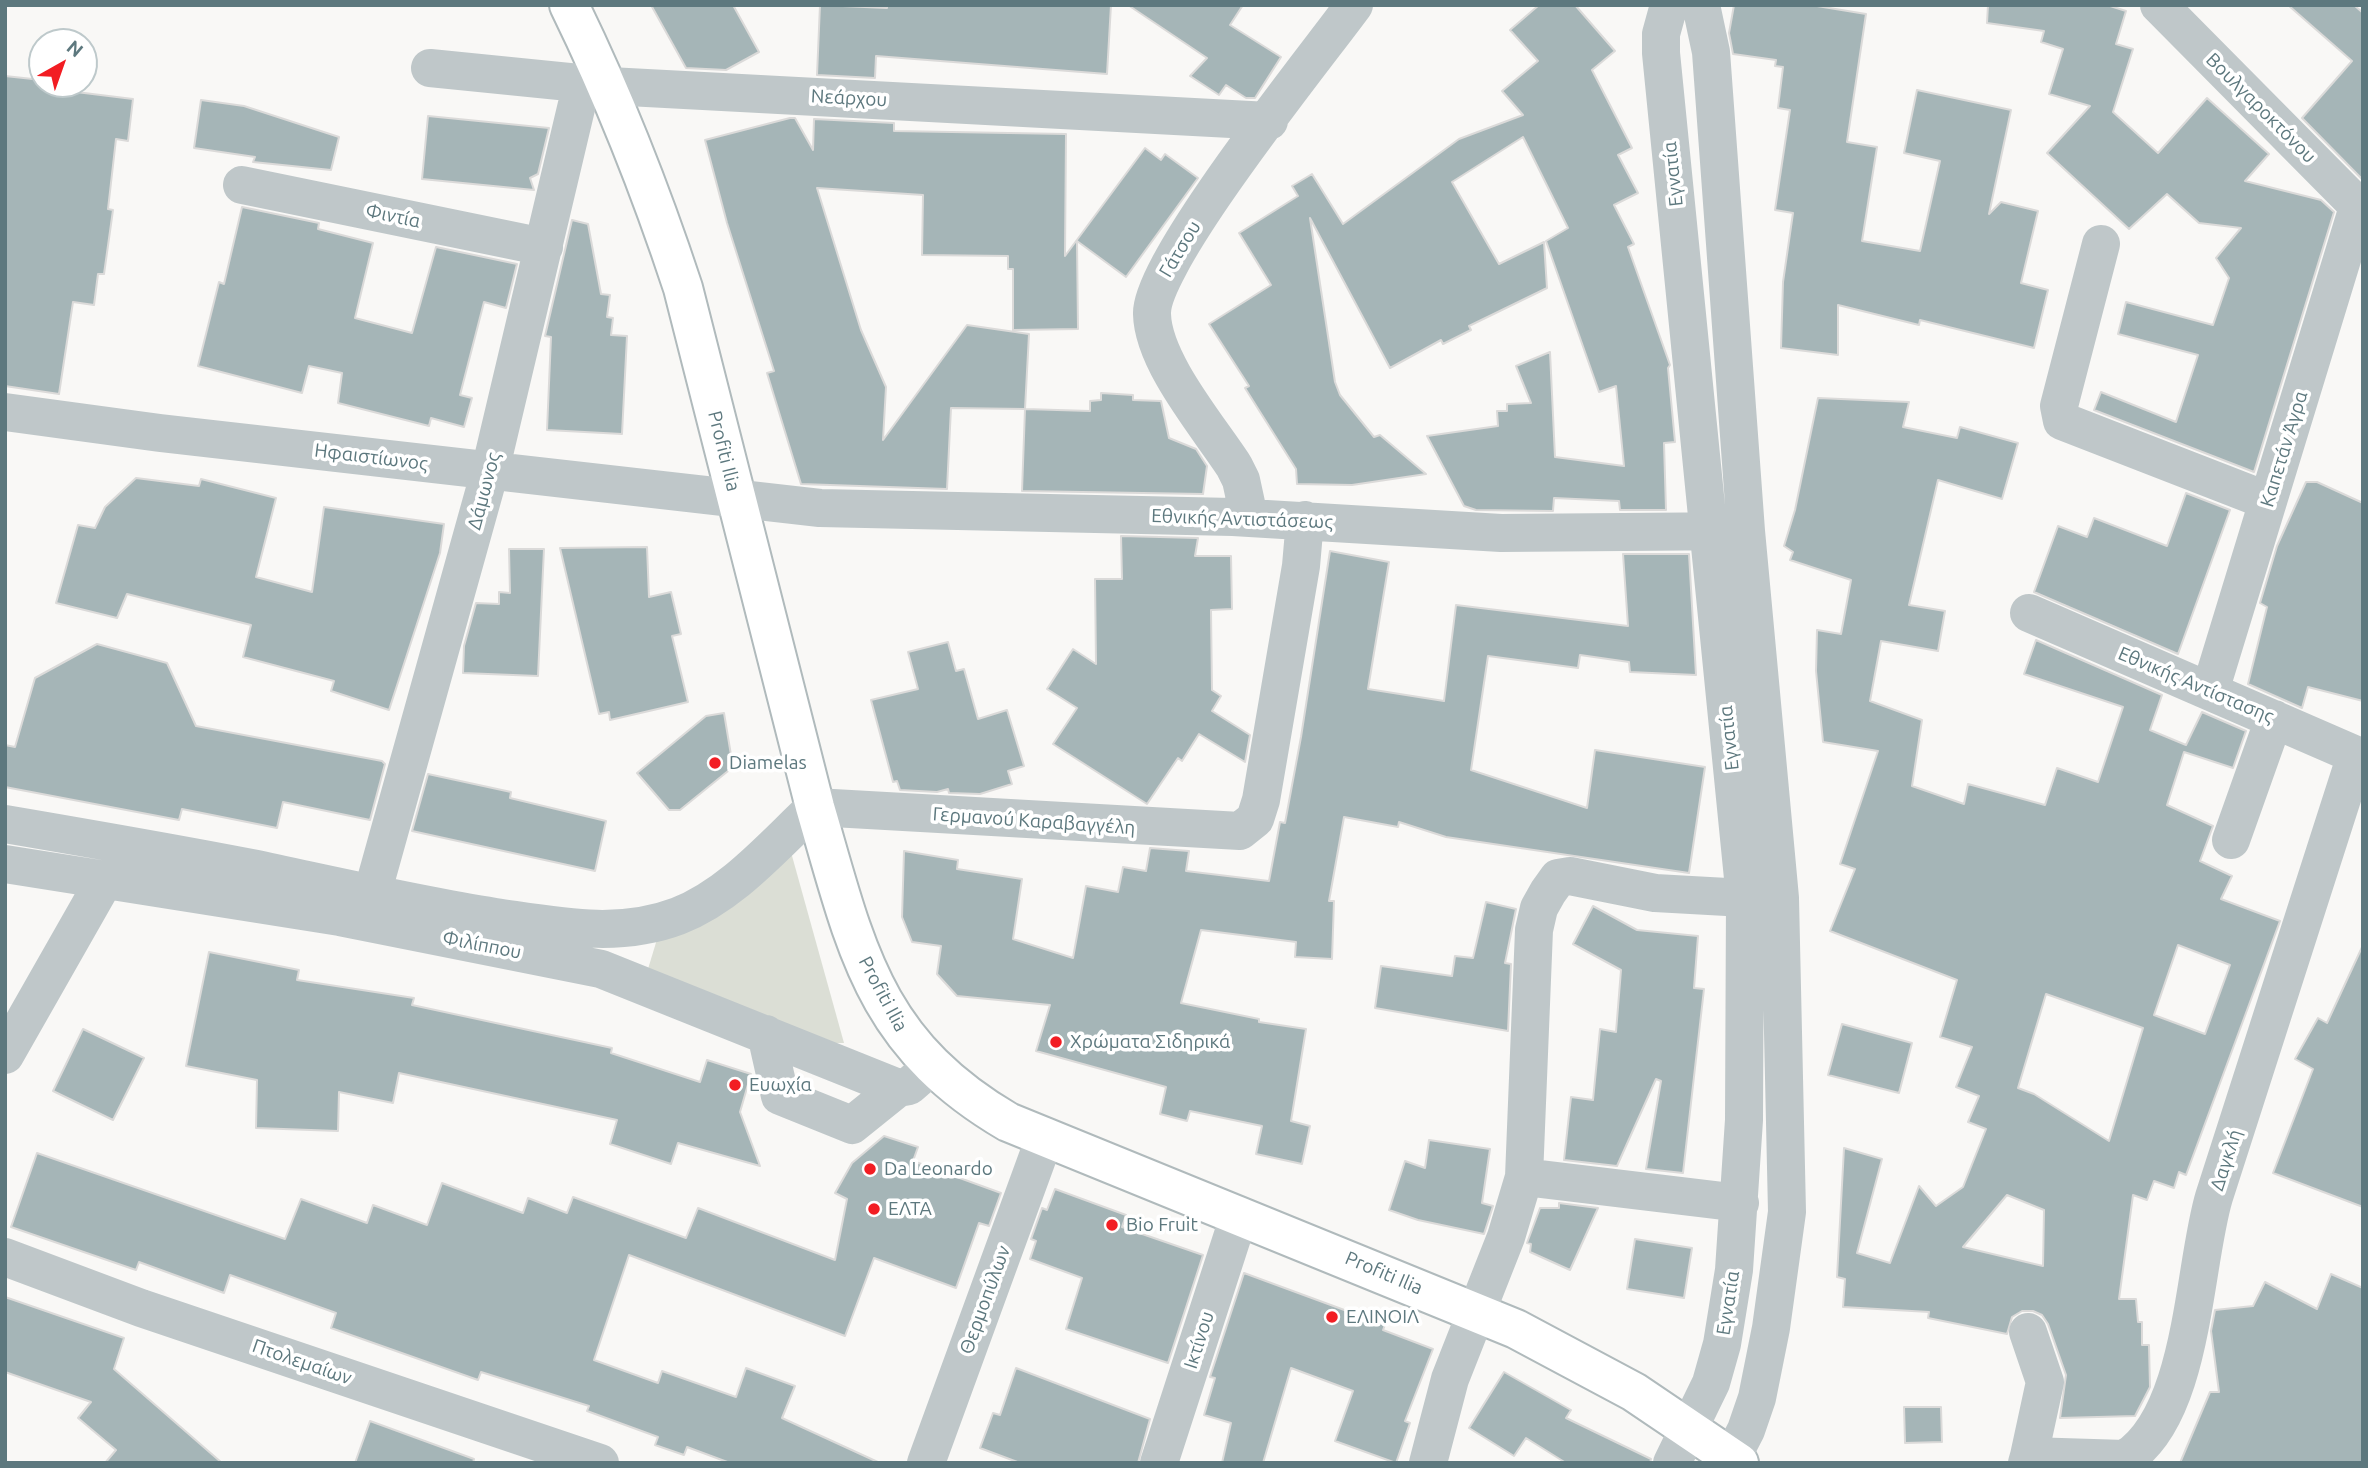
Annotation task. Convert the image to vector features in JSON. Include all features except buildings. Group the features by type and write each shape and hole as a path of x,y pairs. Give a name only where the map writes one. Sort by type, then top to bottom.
{"main road":[{"name":"Profiti Ilia","path":"569,5 596,85 683,288 815,807 854,936 874,987 897,1025 932,1066 989,1111 1045,1138 1477,1312 1588,1364 1691,1429 1733,1461"}],"street":[{"name":"Γάτσου","path":"1249,517 1241,480 1167,361 1152,314 1154,299 1167,266 1354,5"},
{"name":"Εγνατία","path":"1670,5 1660,44 1745,898 1744,1120 1740,1203 1722,1344 1712,1383 1672,1463"},
{"name":"Εγνατία","path":"1701,5 1711,52 1746,531 1780,898 1787,1212 1771,1328 1757,1398 1733,1461"},
{"name":"Βουλγαροκτόνου","path":"2159,5 2360,209"},
{"name":"Νεάρχου","path":"430,68 596,85 1269,121"},
{"name":"Δάμωνος","path":"372,894 490,471 544,247 596,85"},
{"name":"Φιντία","path":"242,185 544,247"},
{"name":"Καπετάν Άγρα","path":"2210,691 2360,209"},
{"path":"2101,244 2059,406 2062,421 2268,501"},
{"name":"Ηφαιστίωνος","path":"5,412 737,500"},
{"name":"Εθνικής Αντιστάσεως","path":"737,500 901,511 1249,517 1488,533 1746,531"},
{"name":"Γερμανού Καραβαγγέλη","path":"815,807 1226,832 1240,831 1252,824 1258,813 1264,787 1301,566 1305,520"},
{"name":"Εθνικής Αντίστασης","path":"2029,613 2359,756"},
{"path":"2231,840 2274,719"},
{"name":"Δαγκλή","path":"2028,1459 2125,1459 2154,1431 2187,1342 2197,1299 2204,1234 2214,1197 2359,756"},
{"name":"Φιλίππου","path":"5,824 238,866 431,907 584,930 653,922 678,916 723,890 815,807"},
{"name":"Φιλίππου","path":"5,864 340,917 601,970 898,1088"},
{"path":"1428,1463 1450,1379 1506,1237 1524,1177 1534,930 1542,901 1561,876 1655,893 1745,898"},
{"path":"5,1055 104,881"},
{"path":"766,1034 780,1096 852,1125 898,1088 909,1086 932,1066"},
{"name":"Θερμοπύλων","path":"926,1463 1045,1138"},
{"path":"1524,1177 1740,1203"},
{"name":"Ικτίνου","path":"1159,1463 1239,1216"},
{"name":"Πτολεμαίων","path":"5,1257 544,1453 600,1463"},
{"path":"2028,1332 2045,1382 2028,1459"}],"shaded area":[{"path":"789,845 844,1043 829,1043 648,969 658,936"}],"place":[{"name":"Diamelas","path":"715,763"},
{"name":"Χρώματα Σιδηρικά","path":"1056,1042"},
{"name":"Ευωχία","path":"735,1085"},
{"name":"Da Leonardo","path":"870,1169"},
{"name":"ΕΛΤΑ","path":"874,1209"},
{"name":"Bio Fruit","path":"1112,1225"},
{"name":"ΕΛΙΝΟΙΛ","path":"1332,1317"}]}
